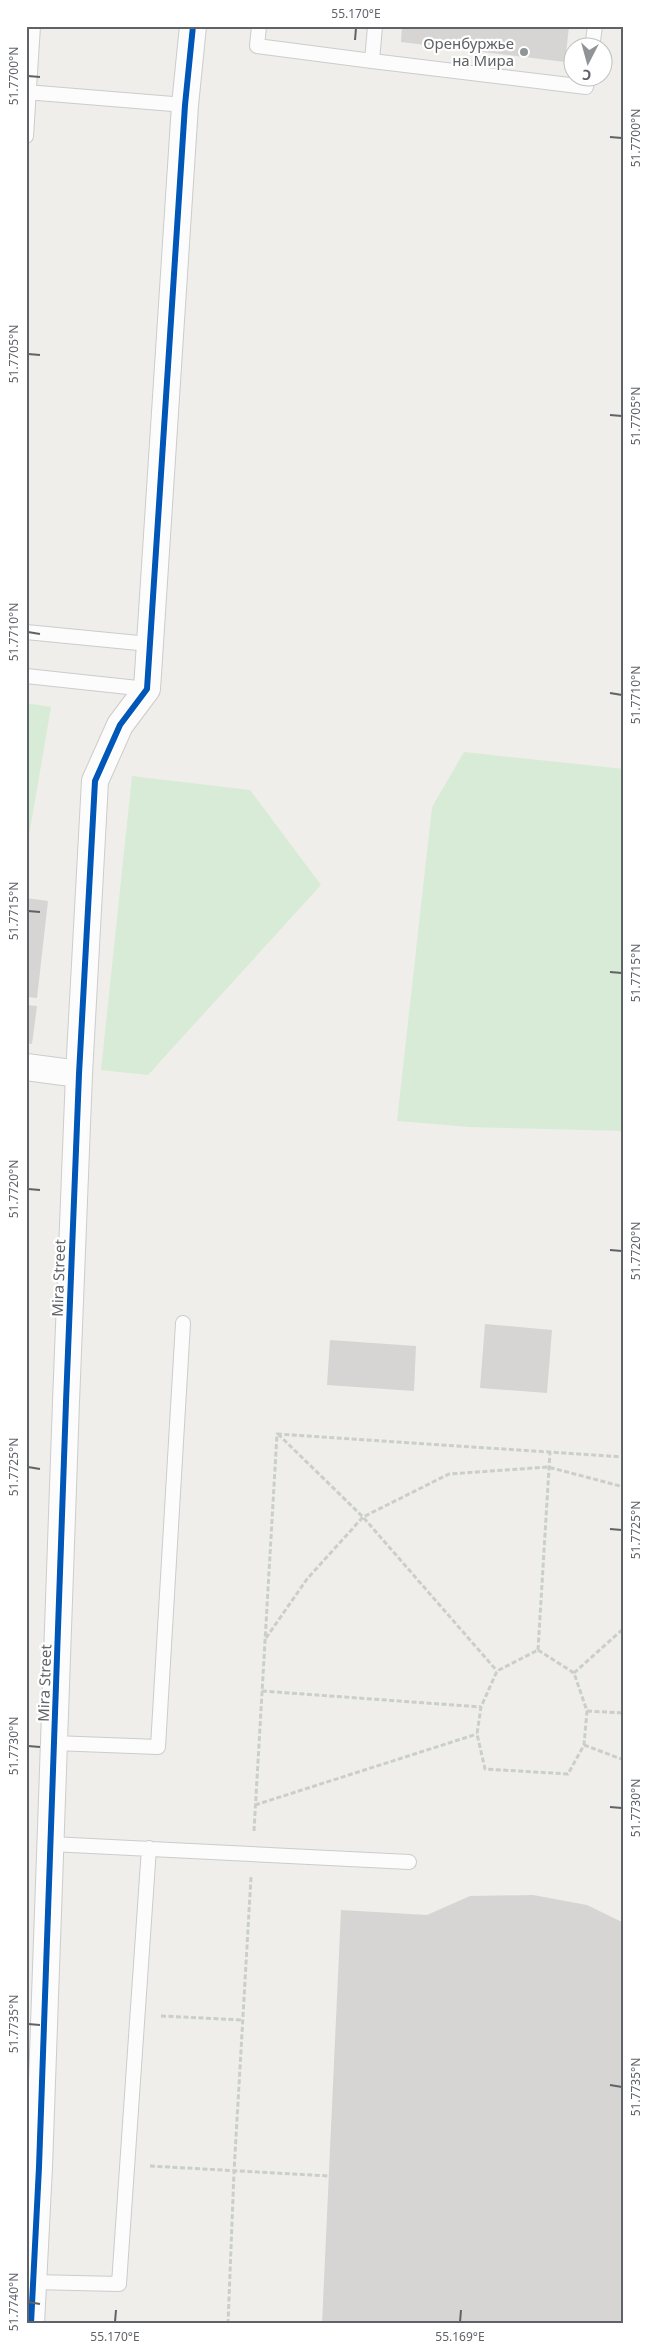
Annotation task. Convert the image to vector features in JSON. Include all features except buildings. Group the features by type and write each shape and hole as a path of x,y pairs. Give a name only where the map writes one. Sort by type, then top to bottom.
{"street":[{"path":"147,689 185,106 194,26"},
{"name":"Mira Street","path":"31,2324 33,2166 51,1844 79,1074 95,781 120,726 147,689"},
{"path":"26,1067 79,1074"}],"lane":[{"path":"26,136 33,26"},
{"path":"259,26 256,46 562,84"},
{"path":"372,60 375,26"},
{"path":"28,92 185,106"},
{"path":"26,632 149,644"},
{"path":"26,676 147,689"},
{"path":"54,1743 158,1746 183,1323"},
{"path":"51,1844 409,1862"},
{"path":"33,2282 119,2284 149,1848"}],"path":[{"path":"277,1434 624,1457"},
{"path":"277,1434 363,1516 497,1671"},
{"path":"228,2324 234,2172 277,1434"},
{"path":"538,1650 550,1452"},
{"path":"265,1640 307,1579 363,1516 449,1474 548,1468 624,1487"},
{"path":"574,1673 624,1628"},
{"path":"538,1650 574,1673 587,1711 584,1744 568,1774 485,1769 477,1734 481,1707 497,1671 538,1650"},
{"path":"262,1691 481,1707"},
{"path":"587,1711 624,1713"},
{"path":"255,1805 477,1734"},
{"path":"584,1744 624,1760"},
{"path":"137,2015 243,2020"},
{"path":"127,2165 329,2176"}],"green space":[{"path":"26,703 51,707 26,853"},
{"path":"464,752 624,769 624,1131 470,1127 397,1121 432,807"},
{"path":"132,776 250,790 321,885 148,1075 101,1070"}],"cycle path":[{"path":"31,2324 39,2167 79,1074 95,781 120,725 147,689 185,105 193,26"}],"place":[{"name":"Оренбуржье на Мира","path":"524,52"}]}
